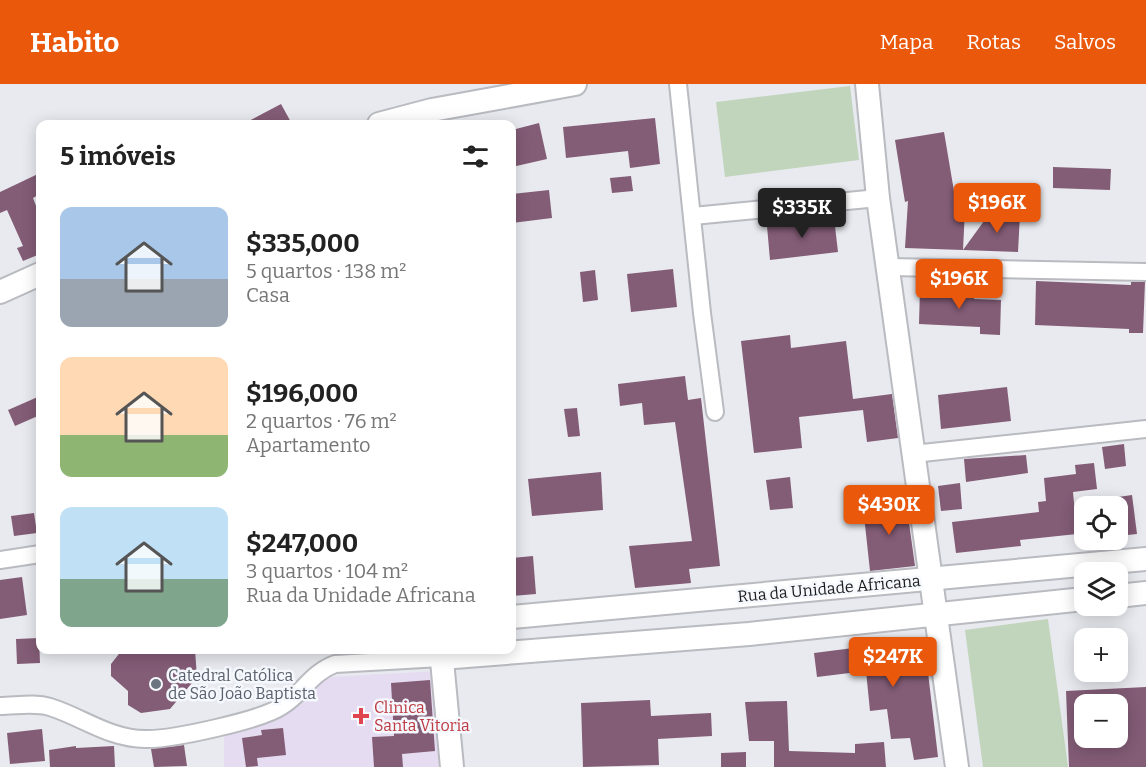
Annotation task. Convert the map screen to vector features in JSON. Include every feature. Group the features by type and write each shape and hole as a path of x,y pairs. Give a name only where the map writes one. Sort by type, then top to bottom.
{"street":[{"path":"397,120 432,110 575,84"},
{"path":"678,84 702,314 715,412"},
{"path":"867,84 878,198 929,579 957,767"},
{"path":"693,216 878,198"},
{"path":"889,267 1146,273"},
{"path":"0,292 36,276"},
{"path":"913,454 1146,429"},
{"path":"0,560 36,555"},
{"name":"Rua da Unidade Africana","path":"516,617 1146,559"},
{"path":"1128,595 1146,593"},
{"path":"516,649 749,634 1074,600"},
{"path":"0,706 51,707 115,734 145,740 200,732 271,712 291,699 322,669 335,664 441,654 452,767"}],"shaded area":[{"name":"Clinica Santa Vitoria","path":"437,671 443,767 224,767 224,733 277,720 318,682 331,677"}],"green space":[{"path":"850,86 859,160 725,177 716,102"},
{"path":"1048,619 1068,767 983,767 965,630"}],"building":[{"path":"281,104 290,120 251,120"},
{"path":"655,118 660,164 630,168 628,151 566,158 563,127"},
{"path":"539,123 547,159 516,166 516,129"},
{"path":"944,132 957,209 965,209 963,250 905,248 908,201 905,202 895,140"},
{"path":"1053,167 1111,169 1110,190 1053,188"},
{"path":"36,175 36,196 33,198 36,206 36,256 23,261 17,248 23,246 7,210 0,213 0,192"},
{"path":"631,176 633,191 612,193 610,178"},
{"path":"549,190 552,218 516,222 516,194"},
{"path":"992,210 997,213 1020,214 1018,252 963,250"},
{"path":"834,218 838,252 770,260 767,226"},
{"path":"673,269 677,307 631,312 627,274"},
{"path":"595,270 598,300 583,302 580,272"},
{"path":"1036,281 1131,285 1131,282 1145,282 1143,333 1129,333 1129,329 1035,325"},
{"path":"920,288 974,290 974,299 1001,300 1000,335 980,334 980,327 919,324"},
{"path":"790,335 791,348 846,341 853,399 892,394 898,438 867,442 863,410 799,417 802,448 754,453 741,341"},
{"path":"685,376 688,400 701,398 720,566 689,569 691,583 635,588 629,546 692,541 675,422 644,425 642,403 620,406 618,384"},
{"path":"1007,387 1011,421 941,429 938,395"},
{"path":"36,398 36,417 15,426 8,410"},
{"path":"577,408 580,436 568,437 564,409"},
{"path":"1124,444 1126,466 1105,469 1102,447"},
{"path":"1026,455 1028,473 966,482 964,459"},
{"path":"1094,463 1097,489 1073,492 1074,534 1020,540 1021,546 956,553 952,522 1039,512 1038,502 1046,501 1044,478 1076,474 1075,465"},
{"path":"601,472 603,510 532,516 528,479"},
{"path":"790,477 793,508 770,510 766,480"},
{"path":"960,483 962,509 941,511 938,486"},
{"path":"1132,495 1137,534 1128,535 1128,496 1125,496"},
{"path":"906,501 915,566 870,571 863,506"},
{"path":"34,513 36,533 14,536 11,516"},
{"path":"533,556 536,594 516,596 516,558"},
{"path":"22,577 27,615 0,619 0,580"},
{"path":"36,638 36,654 40,654 40,663 17,664 16,639"},
{"path":"924,639 938,757 914,760 910,738 891,739 887,709 870,711 866,671 817,677 814,653"},
{"name":"Catedral Católica de São João Baptista","path":"119,654 195,654 197,677 170,709 141,713 128,705 128,691 111,676 111,664"},
{"path":"430,680 435,751 402,754 403,767 374,767 372,737 394,736 391,683"},
{"path":"1146,687 1146,767 1069,767 1066,691"},
{"path":"650,700 651,716 711,713 712,736 658,739 659,765 583,767 581,703"},
{"path":"787,701 789,751 855,753 855,744 884,742 886,767 774,767 774,741 749,741 745,702"},
{"path":"283,728 286,755 257,758 258,766 246,767 242,738 262,735 261,730"},
{"path":"42,729 45,761 10,764 7,733"},
{"path":"184,745 187,766 154,767 151,749"},
{"path":"76,746 76,748 114,746 115,767 50,767 49,750"},
{"path":"746,752 746,767 721,767 721,753"}],"place":[{"name":"Catedral Católica de São João Baptista","path":"156,684"},
{"name":"Clinica Santa Vitoria","path":"361,716"}]}
